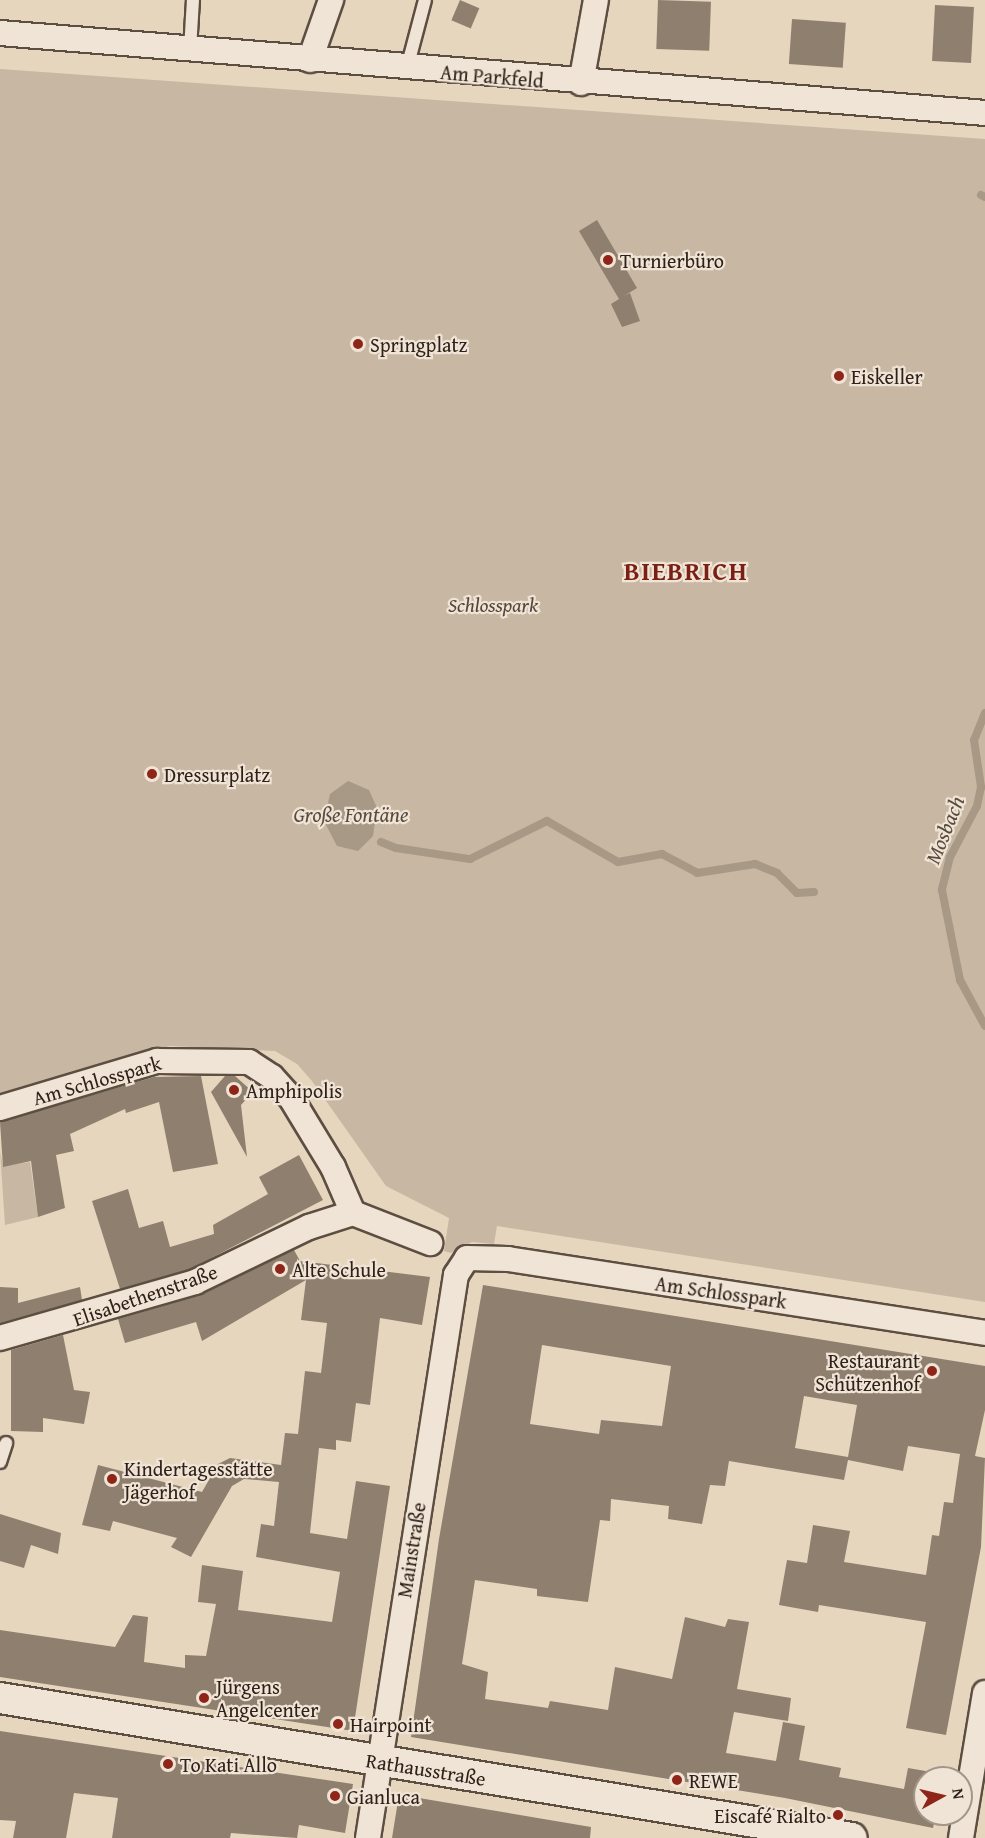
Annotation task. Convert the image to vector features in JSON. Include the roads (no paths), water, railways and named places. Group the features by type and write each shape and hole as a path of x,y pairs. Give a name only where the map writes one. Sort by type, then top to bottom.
{"street":[{"path":"310,60 331,0"},
{"path":"581,83 596,0"},
{"name":"Am Parkfeld","path":"0,33 581,83 985,113"},
{"name":"Am Schlosspark","path":"0,1108 157,1061 249,1062 272,1077 291,1098 333,1167 353,1213"},
{"path":"353,1213 430,1244"},
{"name":"Elisabethenstraße","path":"0,1338 195,1282 309,1227 353,1213"},
{"name":"Am Schlosspark","path":"460,1264 478,1255 985,1333"},
{"name":"Mainstraße","path":"368,1838 460,1264"},
{"path":"961,1838 985,1693"},
{"name":"Rathausstraße","path":"0,1698 852,1838"}],"lane":[{"path":"190,50 193,0"},
{"path":"407,68 425,0"},
{"path":"0,1462 6,1443"}],"water":[{"name":"Große Fontäne","path":"348,781 369,790 377,808 373,836 358,851 337,846 324,821 330,794"}],"waterway":[{"name":"Mosbach","path":"981,195 985,197"},
{"name":"Mosbach","path":"985,713 974,740 981,787 977,806 950,857 942,890 960,980 985,1026"},
{"path":"381,842 396,848 470,859 547,821 618,862 662,854 697,873 755,864 777,873 797,893 814,892"}],"place":[{"name":"Turnierbüro","path":"608,260"},
{"name":"Springplatz","path":"358,344"},
{"name":"Eiskeller","path":"839,376"},
{"name":"Dressurplatz","path":"152,774"},
{"name":"Amphipolis","path":"234,1090"},
{"name":"Alte Schule","path":"280,1269"},
{"name":"Restaurant Schützenhof","path":"932,1371"},
{"name":"Kindertagesstätte Jägerhof","path":"112,1479"},
{"name":"Jürgens Angelcenter","path":"204,1698"},
{"name":"Hairpoint","path":"338,1724"},
{"name":"To Kati Allo","path":"168,1764"},
{"name":"REWE","path":"677,1780"},
{"name":"Gianluca","path":"335,1796"},
{"name":"Eiscafé Rialto","path":"838,1815"}],"district":[{"name":"BIEBRICH","path":"686,571"}],"park label":[{"name":"Schlosspark","path":"493,604"}]}
